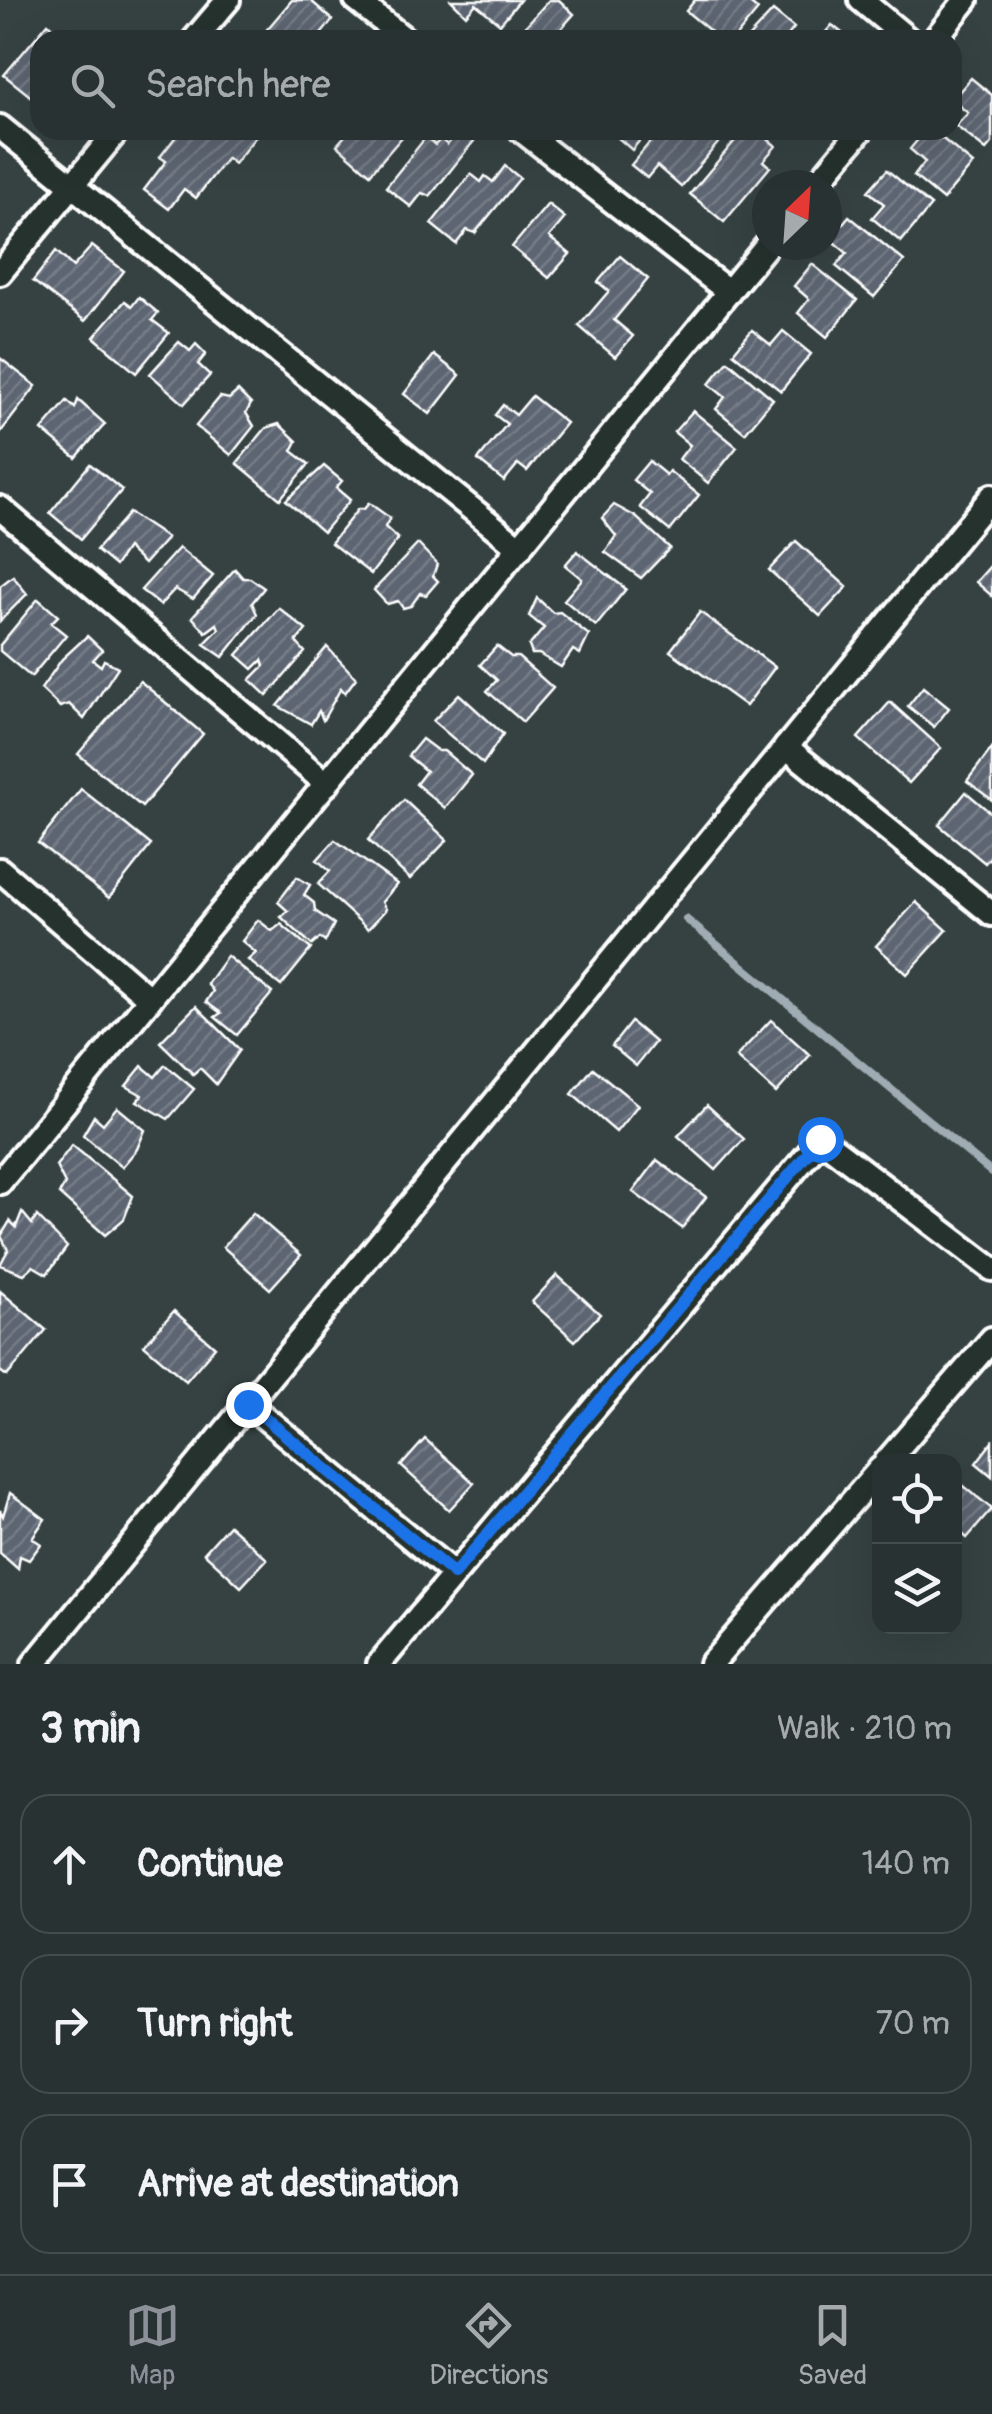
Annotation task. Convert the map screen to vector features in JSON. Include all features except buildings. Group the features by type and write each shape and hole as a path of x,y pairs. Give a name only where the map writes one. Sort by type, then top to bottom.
{"street":[{"path":"202,30 228,0"},
{"path":"356,0 394,30"},
{"path":"861,0 897,30"},
{"path":"942,30 966,0"},
{"path":"0,126 520,548"},
{"path":"0,273 110,140"},
{"path":"535,140 729,292"},
{"path":"828,170 852,140"},
{"path":"0,1182 755,260"},
{"path":"34,1664 992,496"},
{"path":"0,508 327,784"},
{"path":"786,747 992,914"},
{"path":"0,870 150,998"},
{"path":"378,1664 820,1139 992,1269"},
{"path":"893,1454 992,1340"},
{"path":"248,1404 454,1574"},
{"path":"711,1664 872,1478"}],"waterway":[{"path":"686,919 992,1173"}],"route":[{"path":"248,1404 454,1574 820,1139"}]}
